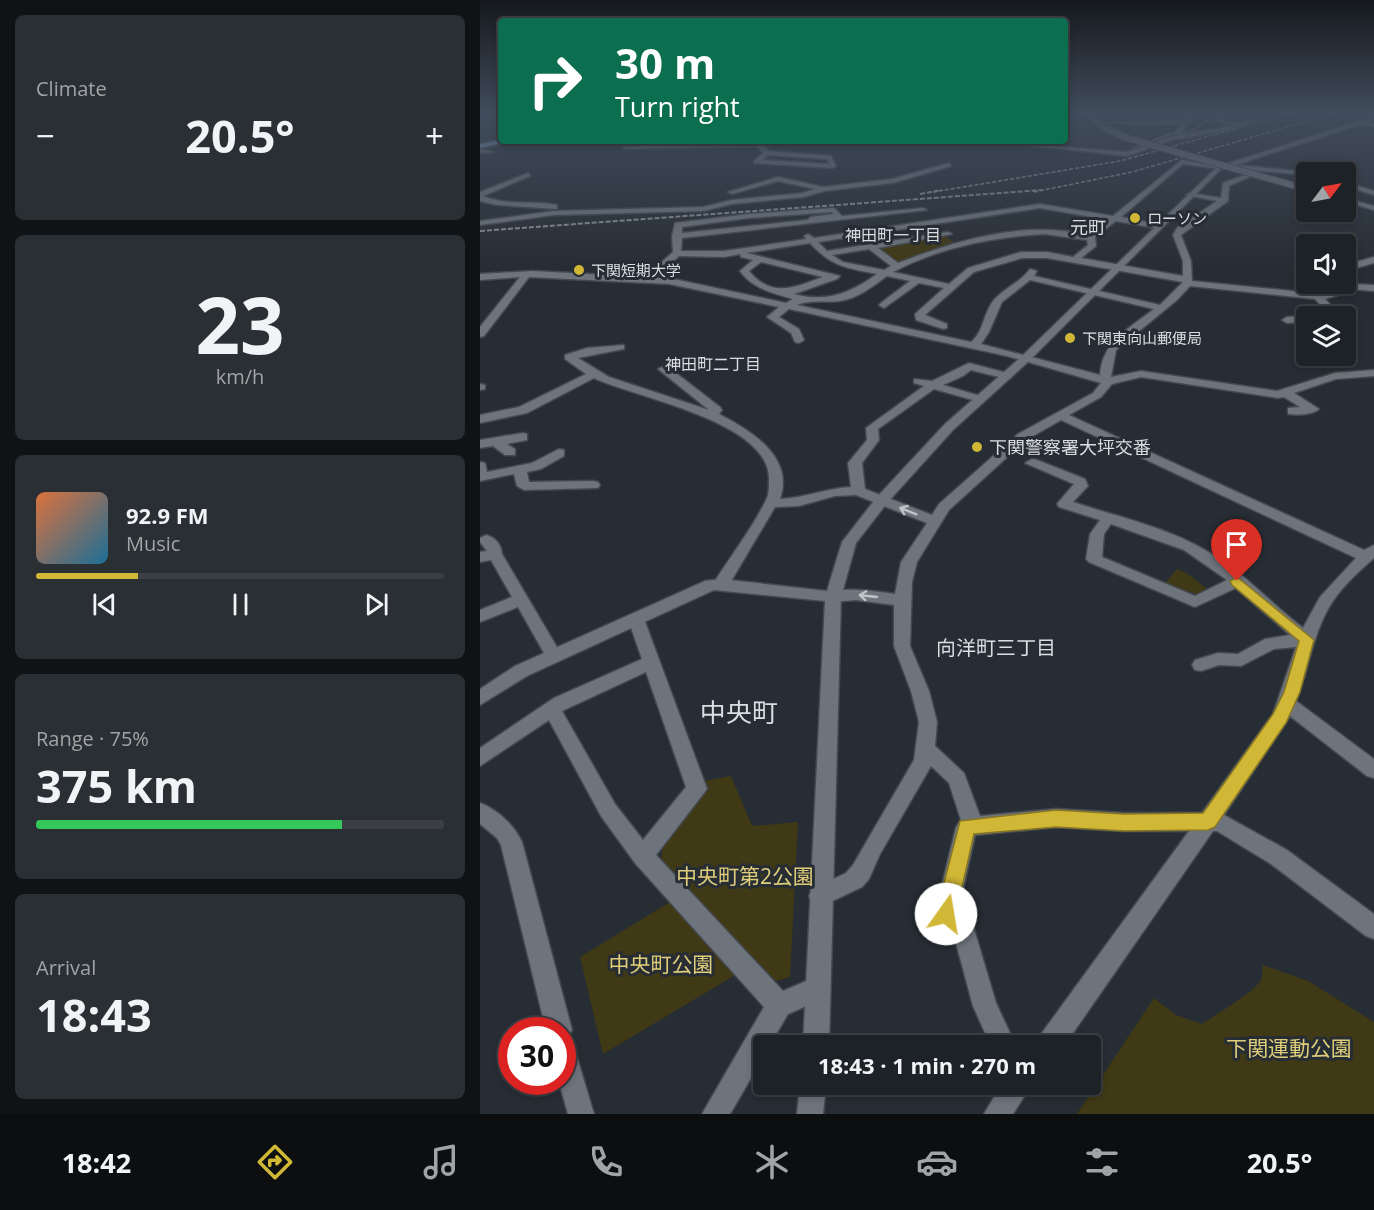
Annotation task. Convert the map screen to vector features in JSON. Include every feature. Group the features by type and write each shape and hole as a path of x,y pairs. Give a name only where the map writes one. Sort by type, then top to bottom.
{"street":[{"path":"813,165 833,165"},
{"path":"480,223 561,213 704,208 732,202 809,195 823,189 893,181 949,165"},
{"path":"760,258 744,272 756,283 799,298 846,298 897,267 1012,232 1057,232 1089,237 1178,165"},
{"path":"1212,165 1296,172"},
{"path":"1222,165 1296,186"},
{"path":"816,1035 833,597 849,542 882,500 942,435 1025,359 1190,195 1225,165"},
{"path":"820,897 854,880 861,872 873,847 924,761 928,722 920,691 902,646 902,600 909,562 944,507 1022,437 1097,395 1107,381 1107,357 1112,348 1162,308 1188,281 1188,264 1178,237 1179,231 1223,200 1226,196 1226,185 1252,174 1257,168"},
{"path":"480,196 528,175"},
{"path":"732,192 778,179 823,189"},
{"path":"1356,187 1374,193"},
{"path":"1190,195 1223,200"},
{"path":"480,196 496,202 549,206 561,213"},
{"path":"1053,207 1064,200"},
{"path":"1356,203 1374,208"},
{"path":"649,278 677,253 732,253 1026,207 1053,207 1179,231"},
{"path":"677,253 678,225 834,210 838,216 811,219 811,222"},
{"path":"676,236 924,210"},
{"path":"933,222 971,255 971,270"},
{"path":"797,223 825,254 840,264 951,287"},
{"path":"852,226 859,233"},
{"path":"1048,247 1057,232"},
{"path":"825,254 948,234"},
{"path":"1074,260 1092,246 1092,239 1089,237"},
{"path":"871,246 897,267"},
{"path":"941,338 945,323 920,318 920,314 951,287 971,270 1048,247 1074,260 1188,281 1318,297 1339,294"},
{"path":"732,253 834,277"},
{"path":"1356,264 1374,260"},
{"path":"786,294 834,277 850,267"},
{"path":"480,334 499,314 526,274"},
{"path":"480,277 526,274 649,278 973,345 1107,381 1124,376 1141,375 1266,394 1287,394 1335,376 1374,373"},
{"path":"973,345 984,336 995,303 1030,274 1162,308"},
{"path":"884,305 917,280"},
{"path":"1356,287 1374,288"},
{"path":"1318,297 1327,306"},
{"path":"799,298 772,317 795,330 799,340"},
{"path":"1287,320 1296,320"},
{"path":"620,346 587,351 569,357 594,374 724,421 767,451 778,483 772,503 721,584"},
{"path":"858,491 855,463 873,440 872,428 934,386 959,375 969,366 1007,376"},
{"path":"664,369 716,410 709,415"},
{"path":"480,419 523,410 594,374"},
{"path":"918,381 980,399"},
{"path":"1287,394 1313,409 1292,411"},
{"path":"1056,1035 1255,756 1287,704 1314,619 1327,597 1370,554 1061,416"},
{"path":"480,444 523,437"},
{"path":"497,443 510,452"},
{"path":"480,466 481,477 536,466 559,453"},
{"path":"1032,463 1080,482 1081,486 1064,504 1199,551 1307,640"},
{"path":"519,470 524,486 593,484"},
{"path":"772,503 799,502 834,492 858,491 935,520"},
{"path":"1108,518 1097,534 1094,559 1195,602 1237,581"},
{"path":"486,540 494,547 487,555 520,600 550,649"},
{"path":"480,698 521,671 700,590 721,584 833,597 856,595 902,600"},
{"path":"480,616 520,600"},
{"path":"636,619 698,789 643,856"},
{"path":"1201,665 1218,659 1241,660 1271,643 1307,640"},
{"path":"480,758 551,708 652,662"},
{"path":"1287,704 1374,770"},
{"path":"551,708 608,810 643,856 779,1005"},
{"path":"925,748 957,779 973,826"},
{"path":"480,812 504,831 511,842 556,1017"},
{"path":"999,1035 985,1006 966,937 946,914 966,827 1056,818 1124,822 1220,822 1279,857 1374,928"},
{"path":"715,1114 779,1005 818,988"},
{"path":"576,1095 581,1114"},
{"path":"810,1114 812,1095"},
{"path":"997,1114 1011,1095"}],"green space":[{"path":"944,235 956,244 895,264 876,246"},
{"path":"1177,569 1188,574 1207,589 1196,594 1165,583"},
{"name":"中央町第2公園","path":"731,776 752,826 798,822 790,977 776,981 661,863 663,843 709,789 704,781"},
{"name":"中央町公園","path":"670,902 737,974 603,1054 580,957"},
{"name":"下関運動公園","path":"1263,965 1308,981 1374,1022 1374,1114 1077,1114 1090,1095 1101,1095 1101,1078 1154,998 1176,1015 1202,1024 1244,996 1262,978"}],"railway":[{"path":"933,192 1096,165"},
{"path":"1034,192 1156,165"},
{"path":"920,194 942,190"},
{"path":"480,231 1042,190"}],"place":[{"name":"ローソン","path":"1135,218"},
{"name":"下関短期大学","path":"579,270"},
{"name":"下関東向山郵便局","path":"1070,338"},
{"name":"下関警察署大坪交番","path":"977,447"}],"district":[{"name":"元町","path":"1088,227"},
{"name":"神田町一丁目","path":"893,235"},
{"name":"神田町二丁目","path":"713,364"},
{"name":"向洋町三丁目","path":"996,647"},
{"name":"中央町","path":"739,712"}],"route":[{"path":"946,914 966,827 1056,818 1124,822 1208,821 1280,718 1292,692 1307,640 1237,581"}]}
